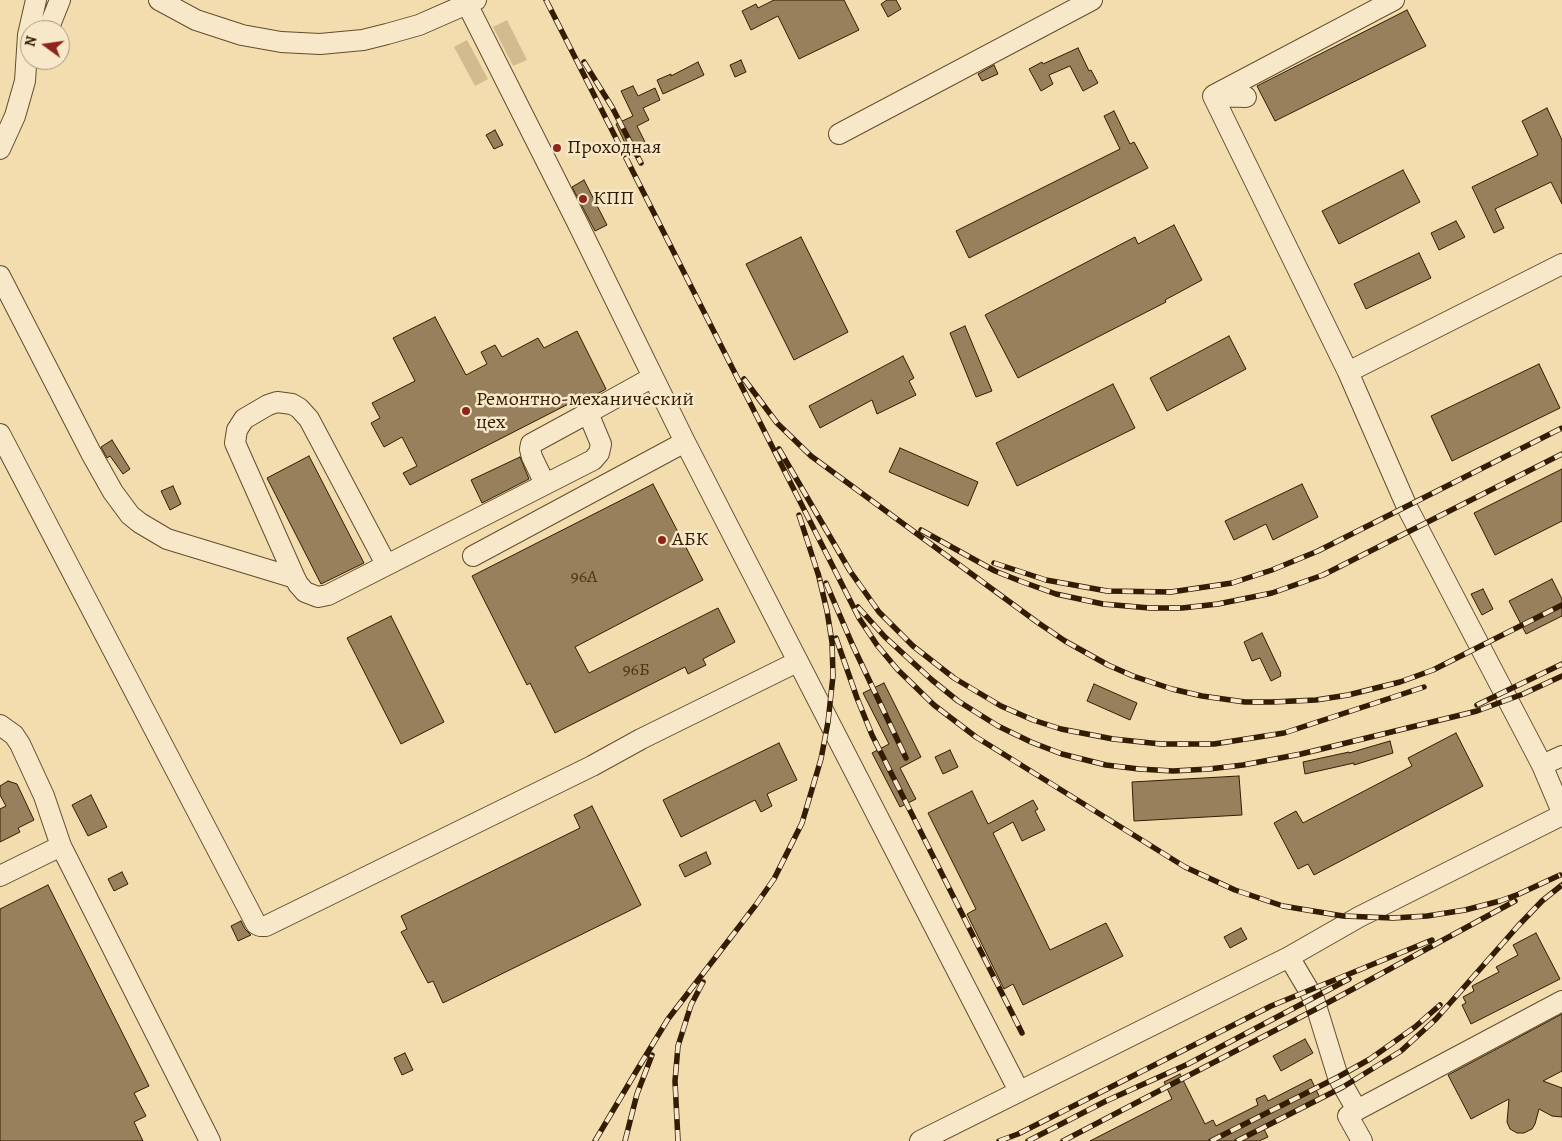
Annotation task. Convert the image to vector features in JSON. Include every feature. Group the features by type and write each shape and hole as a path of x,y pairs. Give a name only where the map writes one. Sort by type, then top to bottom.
{"street":[{"path":"25,81 28,35 36,0"},
{"path":"52,20 60,0"},
{"path":"159,0 196,20 242,35 282,42 320,44 363,40 387,34 418,25 469,2 685,442 1019,1091"},
{"path":"839,134 1092,0"},
{"path":"1213,96 1394,0"},
{"path":"0,149 15,116 25,81 31,70"},
{"path":"1213,96 1246,97"},
{"path":"920,1141 1289,957 1359,917 1562,814 1542,765 1406,507 1348,372 1213,96"},
{"path":"1348,372 1562,264"},
{"path":"0,276 91,453 113,492 130,515 167,539 295,578"},
{"path":"545,484 532,457 531,444 653,377"},
{"path":"386,564 309,418 292,404 277,402 244,419 237,430 235,443 295,578 305,592 312,596 323,596 593,460 599,453 600,444 588,413"},
{"path":"0,434 256,924 260,926 266,926 592,766 641,739 797,662"},
{"path":"473,556 685,442"},
{"path":"0,725 14,735 37,779 61,846 210,1141"},
{"path":"1542,765 1562,756"},
{"path":"0,876 61,846"},
{"path":"1289,957 1314,999 1338,1077 1357,1110"},
{"path":"1362,1141 1348,1116 1562,1001"}],"shaded area":[{"path":"507,20 527,60 513,66 493,27"},
{"path":"467,40 488,79 475,86 454,47"}],"building":[{"path":"774,0 844,0 859,30 799,59 778,16 751,30 742,11 756,4 758,8"},
{"path":"887,0 896,0 901,9 888,17 881,4"},
{"path":"1407,10 1426,46 1275,121 1257,86"},
{"path":"1078,48 1089,71 1091,70 1098,83 1083,91 1070,66 1049,75 1053,84 1041,91 1029,69"},
{"path":"741,60 746,72 735,77 730,65"},
{"path":"698,62 704,75 663,94 657,80 671,74 671,76"},
{"path":"994,65 998,74 982,81 978,74"},
{"path":"633,86 638,96 655,88 660,100 643,108 649,120 637,126 648,148 631,156 616,124 633,116 621,91"},
{"path":"1547,108 1562,140 1562,204 1551,182 1495,209 1504,228 1494,233 1472,187 1538,155 1522,121"},
{"path":"1114,111 1130,144 1134,142 1148,168 969,258 956,231 1120,149 1104,116"},
{"path":"495,130 503,145 494,149 486,135"},
{"path":"1403,170 1420,202 1339,244 1322,211"},
{"name":"КПП","path":"584,180 607,225 595,231 572,187"},
{"path":"1456,221 1465,237 1439,250 1431,233"},
{"path":"1174,225 1202,280 1165,300 1166,302 1018,378 985,315 1135,237 1138,244"},
{"path":"801,237 848,332 794,360 746,264"},
{"path":"1419,253 1431,278 1366,309 1354,284"},
{"name":"Ремонтно-механический цех","path":"435,317 466,375 487,364 481,352 495,345 502,357 538,338 544,348 577,331 606,389 590,398 588,394 410,485 403,473 417,466 402,437 384,447 371,423 380,418 372,403 415,381 393,338"},
{"path":"965,326 992,391 976,397 950,333"},
{"path":"1229,336 1246,369 1167,411 1150,378"},
{"path":"903,356 914,378 909,381 916,395 877,414 872,400 820,428 809,406"},
{"path":"1539,364 1560,408 1452,461 1431,416"},
{"path":"1113,384 1135,428 1017,486 996,443"},
{"path":"112,440 130,469 123,474 110,456 107,458 101,447"},
{"path":"900,448 978,482 968,506 889,472"},
{"path":"309,456 364,563 321,584 267,478"},
{"path":"520,457 529,479 482,503 471,480"},
{"path":"1562,469 1562,521 1495,555 1474,513"},
{"path":"653,484 703,580 575,647 589,673 718,608 735,642 703,659 706,665 688,674 685,667 555,733 530,683 527,685 472,576"},
{"path":"1302,484 1318,517 1273,540 1266,524 1234,540 1225,521"},
{"path":"173,486 181,504 170,510 161,491"},
{"path":"1552,579 1562,599 1562,616 1526,634 1509,601"},
{"path":"1483,589 1493,609 1482,615 1471,594"},
{"path":"391,616 444,722 401,744 347,638"},
{"path":"1262,633 1281,673 1281,676 1271,681 1260,658 1252,661 1244,642"},
{"path":"884,683 921,757 900,768 916,799 900,807 872,753 889,744 863,693"},
{"path":"1094,684 1137,703 1130,720 1087,701"},
{"path":"1456,733 1483,786 1314,875 1308,864 1298,869 1274,823 1296,811 1303,823 1412,766 1408,758"},
{"path":"1390,741 1393,753 1354,765 1354,763 1305,774 1303,762 1349,753"},
{"path":"779,743 797,780 767,794 772,806 761,812 755,800 681,837 663,800"},
{"path":"950,750 958,767 943,774 935,757"},
{"path":"1239,776 1242,815 1134,821 1132,782"},
{"path":"8,781 17,784 34,820 18,828 20,832 0,842 0,809 6,806 0,795 0,786"},
{"path":"972,791 988,824 1033,800 1038,809 1035,811 1045,830 1022,841 1013,822 993,833 1050,950 1106,923 1123,956 1023,1005 1013,984 1004,989 967,914 976,909 928,813"},
{"path":"91,795 107,827 88,836 72,805"},
{"path":"592,806 641,905 443,1003 433,981 428,983 401,932 407,929 401,916 580,828 574,815"},
{"path":"706,852 711,864 685,877 679,865"},
{"path":"122,872 128,884 114,891 108,879"},
{"path":"48,885 149,1086 134,1093 146,1116 134,1122 143,1141 0,1141 0,909"},
{"path":"241,921 251,935 238,941 231,926"},
{"path":"1241,928 1247,939 1230,948 1224,937"},
{"path":"1536,933 1560,979 1471,1024 1462,1005 1466,1003 1463,997 1474,991 1472,986 1499,972 1496,967 1518,955 1513,945"},
{"path":"1562,1014 1562,1071 1543,1081 1562,1088 1562,1117 1552,1116 1539,1109 1532,1129 1524,1133 1517,1133 1510,1129 1507,1122 1509,1099 1471,1119 1448,1075"},
{"path":"1305,1039 1313,1053 1281,1071 1273,1056"},
{"path":"405,1053 413,1070 402,1075 394,1058"},
{"path":"1180,1074 1205,1124 1213,1120 1216,1126 1258,1105 1256,1099 1265,1095 1268,1101 1311,1079 1321,1100 1264,1129 1268,1137 1259,1141 1090,1141 1172,1099 1164,1082"}],"railway":[{"path":"546,0 859,618 877,645 897,669 934,705 976,737 1185,867 1235,890 1283,906 1343,916 1393,918 1427,916 1465,910 1500,901 1560,875"},
{"path":"584,62 612,107 641,163"},
{"path":"744,379 777,423 811,456 1037,622 1065,641 1108,665 1133,676 1172,689 1202,696 1245,702 1316,700 1348,695 1400,682 1433,670 1562,605"},
{"path":"994,563 1046,580 1107,591 1171,592 1232,583 1272,570 1318,551 1562,428"},
{"path":"779,449 850,571 879,612 913,646 954,678 1001,706 1033,720 1061,729 1113,739 1161,744 1214,744 1284,733 1424,687"},
{"path":"921,530 995,571 1056,594 1103,604 1150,608 1182,608 1218,604 1272,593 1323,575 1562,454"},
{"path":"799,515 820,580"},
{"path":"595,1141 668,1019 774,879 802,823 821,759 828,722 833,676 832,642 818,573"},
{"path":"826,583 853,646 906,758"},
{"path":"858,607 885,637 932,680 958,701 998,726 1062,754 1106,765 1139,769 1173,771 1209,769 1243,765 1301,754 1477,711 1523,694 1562,676"},
{"path":"836,638 872,735 1022,1033"},
{"path":"1477,705 1562,664"},
{"path":"1237,1141 1343,1087 1401,1051 1436,1019 1542,901 1562,885"},
{"path":"1063,1141 1318,1008 1515,901"},
{"path":"999,1141 1018,1134 1271,1006 1432,940"},
{"path":"1028,1141 1106,1101 1188,1064 1349,979"},
{"path":"678,1141 675,1081 678,1046 691,1005 703,982"},
{"path":"1211,1141 1370,1059 1415,1027 1440,1005"},
{"path":"625,1141 637,1094 652,1055"}],"place":[{"name":"Проходная","path":"557,148"},
{"name":"КПП","path":"583,199"},
{"name":"Ремонтно-механический цех","path":"466,411"},
{"name":"АБК","path":"662,540"}]}
